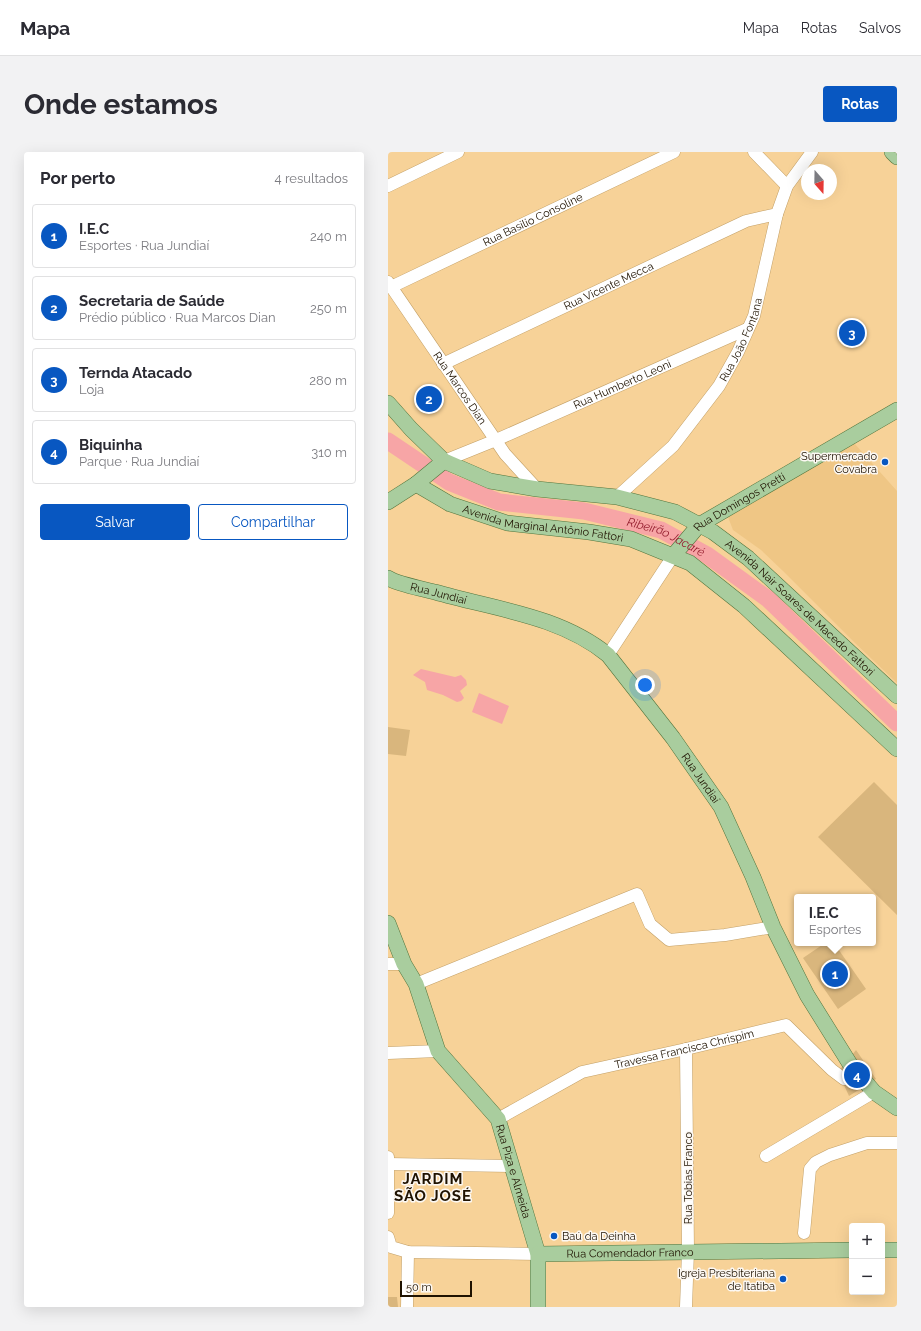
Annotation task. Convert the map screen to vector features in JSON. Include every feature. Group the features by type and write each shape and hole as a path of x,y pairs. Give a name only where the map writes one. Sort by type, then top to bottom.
{"main road":[{"path":"892,152 897,157"},
{"name":"Avenida Nair Soares de Macedo Fattori","path":"388,403 441,463 490,481 537,489 617,497 675,512 698,527 714,532 748,558 897,696"},
{"name":"Rua Domingos Pretti","path":"675,553 698,527 897,410"},
{"path":"388,502 418,482 441,463"},
{"name":"Avenida Marginal Antônio Fattori","path":"418,482 450,504 507,524 589,532 631,539 675,553 690,563 744,606 897,749"},
{"name":"Rua Jundiaí","path":"388,578 454,598 536,618 569,630 595,644 608,655 673,738 721,807 753,877 773,927 807,995 850,1064 874,1092 897,1108"},
{"name":"Rua Piza e Almeida","path":"388,923 404,964 416,984 438,1051 498,1119 538,1254 538,1307"},
{"name":"Rua Comendador Franco","path":"538,1254 849,1250"},
{"path":"885,1250 897,1250"}],"street":[{"path":"388,186 458,152"},
{"name":"Rua Basilio Consoline","path":"390,285 674,152"},
{"path":"754,152 787,186"},
{"name":"Rua João Fontana","path":"617,497 673,446 719,386 738,352 754,316 777,214 787,186 812,152"},
{"name":"Rua Vicente Mecca","path":"443,364 746,221 777,214"},
{"name":"Rua Marcos Dian","path":"390,285 505,454 537,489"},
{"name":"Rua Humberto Leoni","path":"441,463 747,329"},
{"name":"Rua Domingos Pretti","path":"608,655 675,553"},
{"path":"416,984 638,894 650,924 669,940 725,935 773,927"},
{"path":"388,964 404,964"},
{"name":"Travessa Francisca Chrispim","path":"498,1119 582,1072 786,1025 832,1070 844,1079 862,1077"},
{"name":"Rua Tobias Franco","path":"686,1049 688,1251 686,1307"},
{"path":"388,1053 438,1051"},
{"path":"766,1156 874,1092"},
{"path":"804,1233 810,1169 816,1162 830,1155 867,1143 897,1143"},
{"path":"388,1213 388,1162 511,1166"},
{"name":"Rua Comendador Franco","path":"388,1237 390,1247 408,1252 538,1254"},
{"path":"407,1307 408,1252"}],"shaded area":[{"path":"854,443 897,491 897,683 761,550 733,530 728,517"},
{"path":"421,669 455,677 461,675 466,680 467,685 460,691 464,698 457,702 443,695 427,690 425,682 413,675"},
{"path":"479,693 509,706 502,724 472,712"},
{"path":"388,727 410,730 406,756 388,754"},
{"path":"874,782 897,805 897,915 876,894 818,837"},
{"path":"821,946 836,946 866,989 838,1009 803,958"},
{"path":"856,1050 876,1079 849,1096 838,1072"},
{"path":"388,1297 397,1297 398,1307 388,1307"}],"waterway":[{"name":"Ribeirão Jacaré","path":"388,441 449,482 499,502 584,511 661,530 707,555 768,599 897,723"}],"place":[{"name":"Ternda Atacado","path":"852,333"},
{"name":"Secretaria de Saúde","path":"429,399"},
{"name":"Supermercado Covabra","path":"885,462"},
{"name":"I.E.C","path":"835,974"},
{"name":"Biquinha","path":"857,1075"},
{"name":"Baú da Deinha","path":"554,1236"},
{"name":"Igreja Presbiteriana de Itatiba","path":"783,1279"}],"district":[{"name":"JARDIM SÃO JOSÉ","path":"433,1188"}]}
